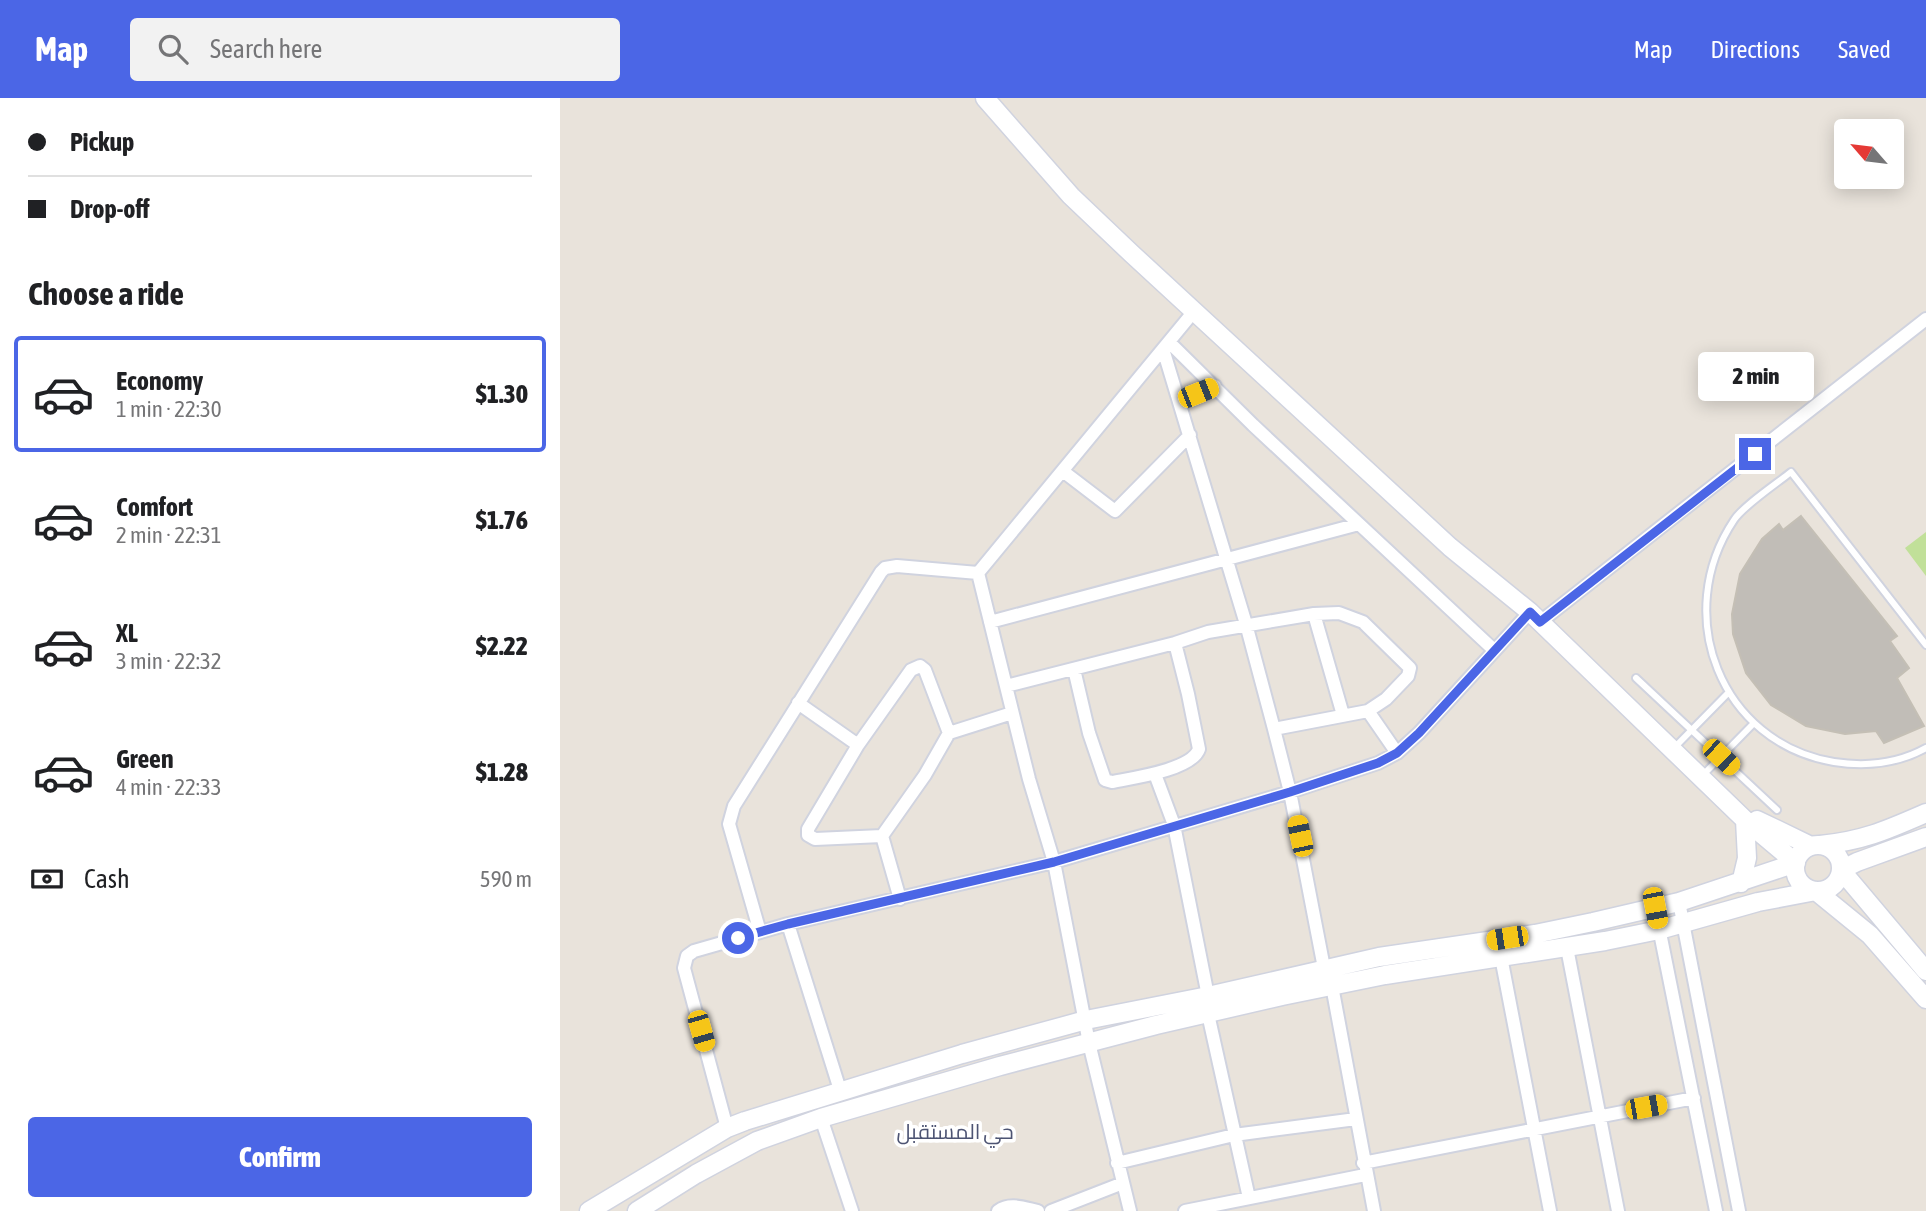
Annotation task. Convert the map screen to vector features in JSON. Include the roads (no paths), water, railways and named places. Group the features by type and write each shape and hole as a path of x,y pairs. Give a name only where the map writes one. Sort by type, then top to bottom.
{"street":[{"path":"985,98 1071,196 1450,547 1535,617 1745,820 1796,863"},
{"path":"978,573 1195,310"},
{"path":"727,1128 684,968 684,961 694,951 788,924 1054,862 1378,763 1397,753 1419,733 1494,650 1926,319"},
{"path":"1166,345 1215,386 1494,650"},
{"path":"1166,345 1275,729 1324,968"},
{"path":"1181,400 1215,386"},
{"path":"1064,472 1115,511 1190,435"},
{"path":"990,622 1359,524"},
{"path":"760,932 730,830 730,816 798,703 885,568 897,566 978,573"},
{"path":"978,573 1012,713 1054,862 1089,1043 1130,1211"},
{"path":"1006,686 1175,643 1208,632 1314,614 1339,613 1363,622 1410,668 1410,673 1387,699 1368,711 1275,729"},
{"path":"1314,614 1343,715"},
{"path":"1073,669 1089,733 1105,780 1112,782 1155,774 1194,758 1199,749 1175,643"},
{"path":"882,836 815,839 808,835 808,829 858,745 911,670 920,666 925,670 949,733"},
{"path":"798,703 858,745"},
{"path":"1368,711 1397,753"},
{"path":"882,836 925,775 949,733 1012,713"},
{"path":"1155,774 1174,825 1234,1135 1260,1211"},
{"path":"1725,799 1761,822 1815,846 1826,846 1837,855 1841,870 1926,971"},
{"path":"1926,813 1851,842 1804,850 1796,863 1796,871 1802,884 1816,891 1870,935 1926,999"},
{"path":"1741,883 1748,858 1745,820"},
{"path":"882,836 900,898"},
{"path":"589,1211 727,1128 786,1106 1086,1020 1332,986 1567,948 1659,930 1758,902 1830,887 1836,883 1841,870 1926,837"},
{"path":"636,1211 732,1153 821,1118 1000,1066 1156,1025 1208,1005 1324,968 1379,957 1535,934 1655,908 1741,883 1796,863"},
{"path":"1679,902 1739,1211"},
{"path":"1655,908 1716,1211"},
{"path":"788,924 840,1090"},
{"path":"1567,948 1618,1211"},
{"path":"1501,957 1550,1211"},
{"path":"1332,986 1364,1169 1374,1211"},
{"path":"1185,1211 1533,1129 1694,1098"},
{"path":"821,1118 852,1211"},
{"path":"1117,1163 1234,1135 1356,1119"},
{"path":"1706,1152 1726,1147"},
{"path":"1051,1211 1123,1183"},
{"path":"998,1211 1006,1206 1038,1211"}],"lane":[{"path":"1926,645 1791,472 1735,518 1712,562 1704,610 1712,659 1735,703 1769,737 1811,758 1858,766 1906,759 1926,748"},
{"path":"1636,678 1777,810"},
{"path":"1673,749 1729,692"},
{"path":"1702,776 1754,723"}],"district":[{"name":"حي المستقبل","path":"955,1131"}]}
